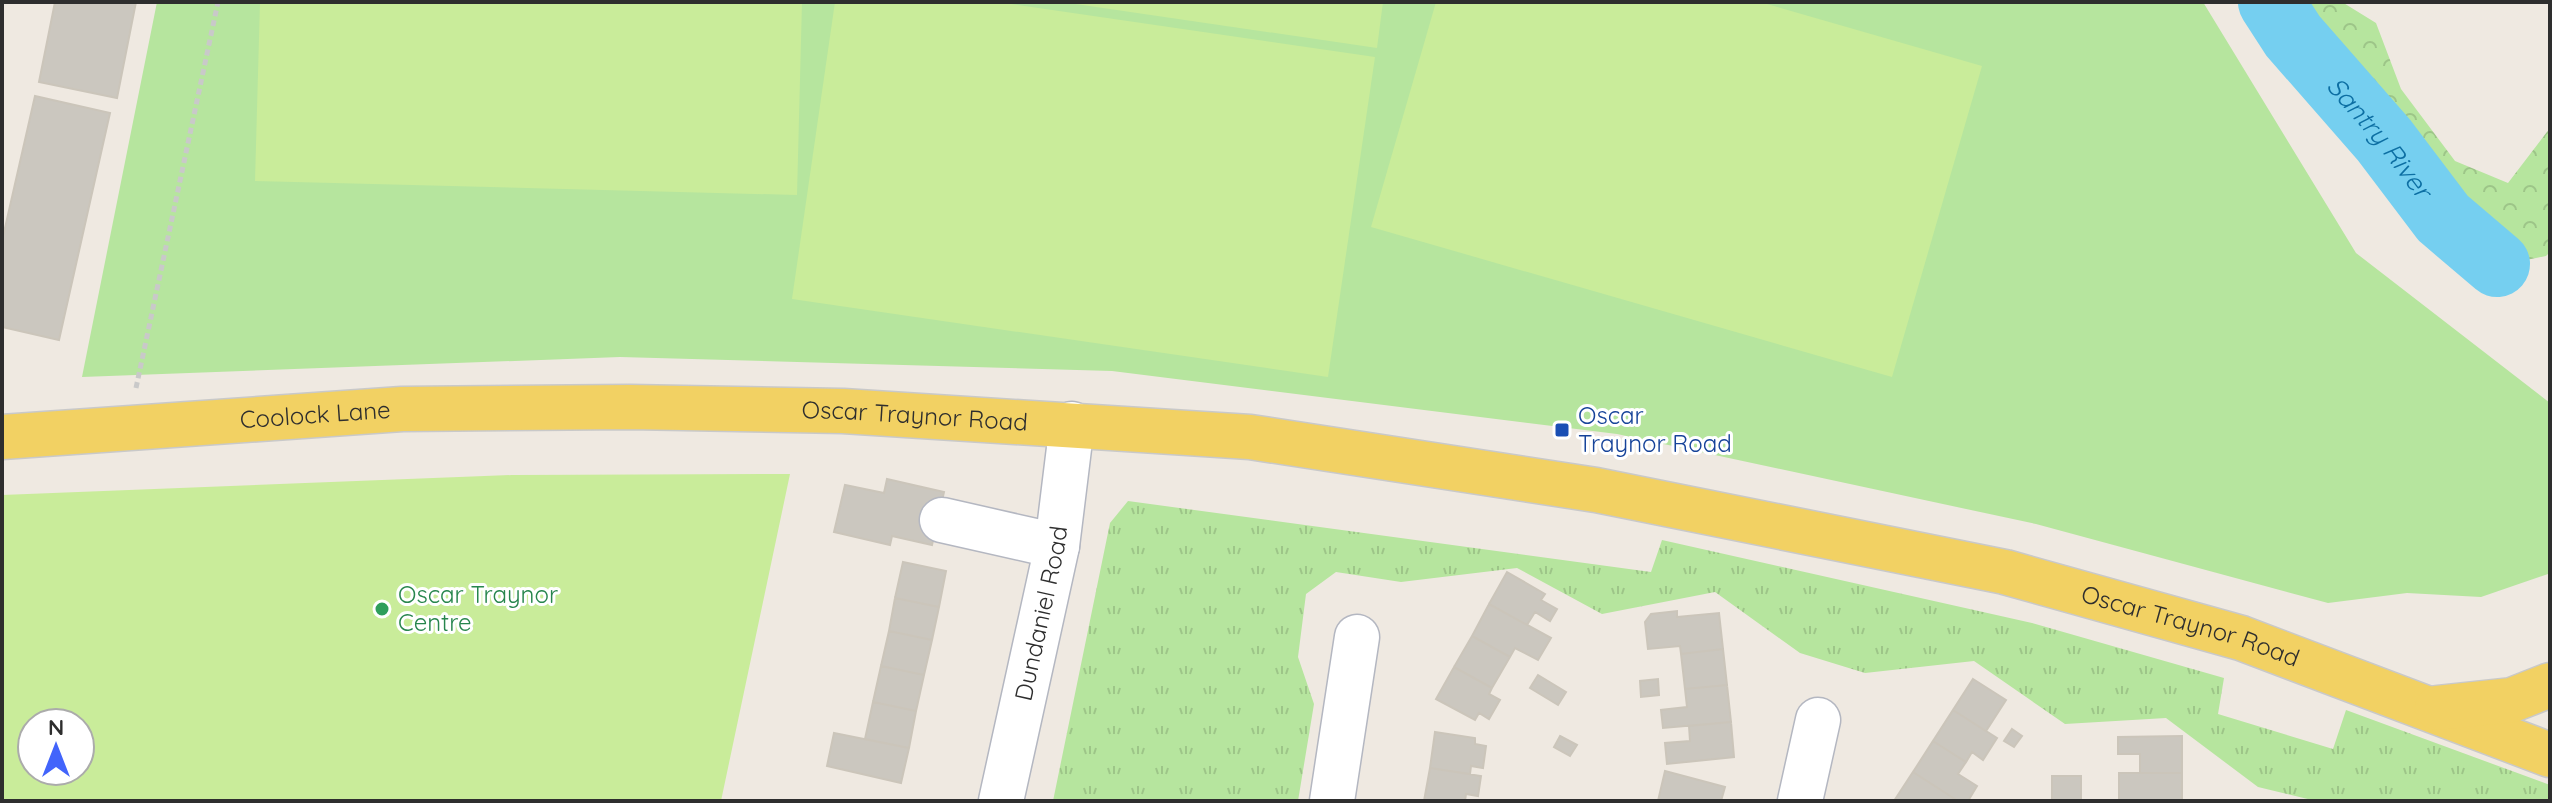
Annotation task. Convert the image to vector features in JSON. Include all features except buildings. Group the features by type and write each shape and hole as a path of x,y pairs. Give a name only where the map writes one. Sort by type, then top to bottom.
{"main road":[{"name":"Coolock Lane","path":"2,437 402,409 630,407"},
{"name":"Oscar Traynor Road","path":"630,407 843,411 1250,437 1596,490 1990,569 2241,638 2550,755"},
{"path":"2430,709 2512,700 2550,685"}],"street":[{"name":"Dundaniel Road","path":"1001,801 1057,546 1072,424"},
{"path":"942,520 1057,546"},
{"path":"1332,801 1357,637"},
{"path":"1800,801 1818,720"}],"path":[{"path":"129,428 218,2"}],"green space":[{"path":"157,2 2203,2 2356,253 2550,403 2550,568 2548,574 2481,597 2407,593 2328,603 2036,524 1617,434 1112,371 620,357 82,377"},
{"path":"260,2 802,2 797,195 255,181"},
{"path":"835,2 998,2 1375,57 1328,377 792,299"},
{"path":"1062,2 1383,2 1377,48"},
{"path":"1436,2 1760,2 1982,66 1892,377 1371,227"},
{"path":"2304,2 2342,2 2376,23 2401,89 2455,161 2508,183 2550,128 2550,252 2546,256 2488,268 2405,212 2384,140 2293,36"},
{"name":"Oscar Traynor Centre","path":"790,474 721,801 2,801 2,495 512,475"},
{"path":"1128,501 1651,572 1662,540 2032,623 2224,678 2218,714 2333,749 2346,710 2550,785 2550,801 2316,801 2258,787 2166,718 2065,724 1974,661 1865,673 1800,653 1715,592 1602,614 1517,568 1401,582 1336,572 1306,594 1298,657 1314,704 1298,801 1053,801 1110,523"}],"waterway":[{"name":"Santry River","path":"2271,2 2293,36 2384,140 2443,218 2497,264"}],"place":[{"name":"Oscar Traynor Road","path":"1562,430"},
{"name":"Oscar Traynor Centre","path":"382,609"}]}
